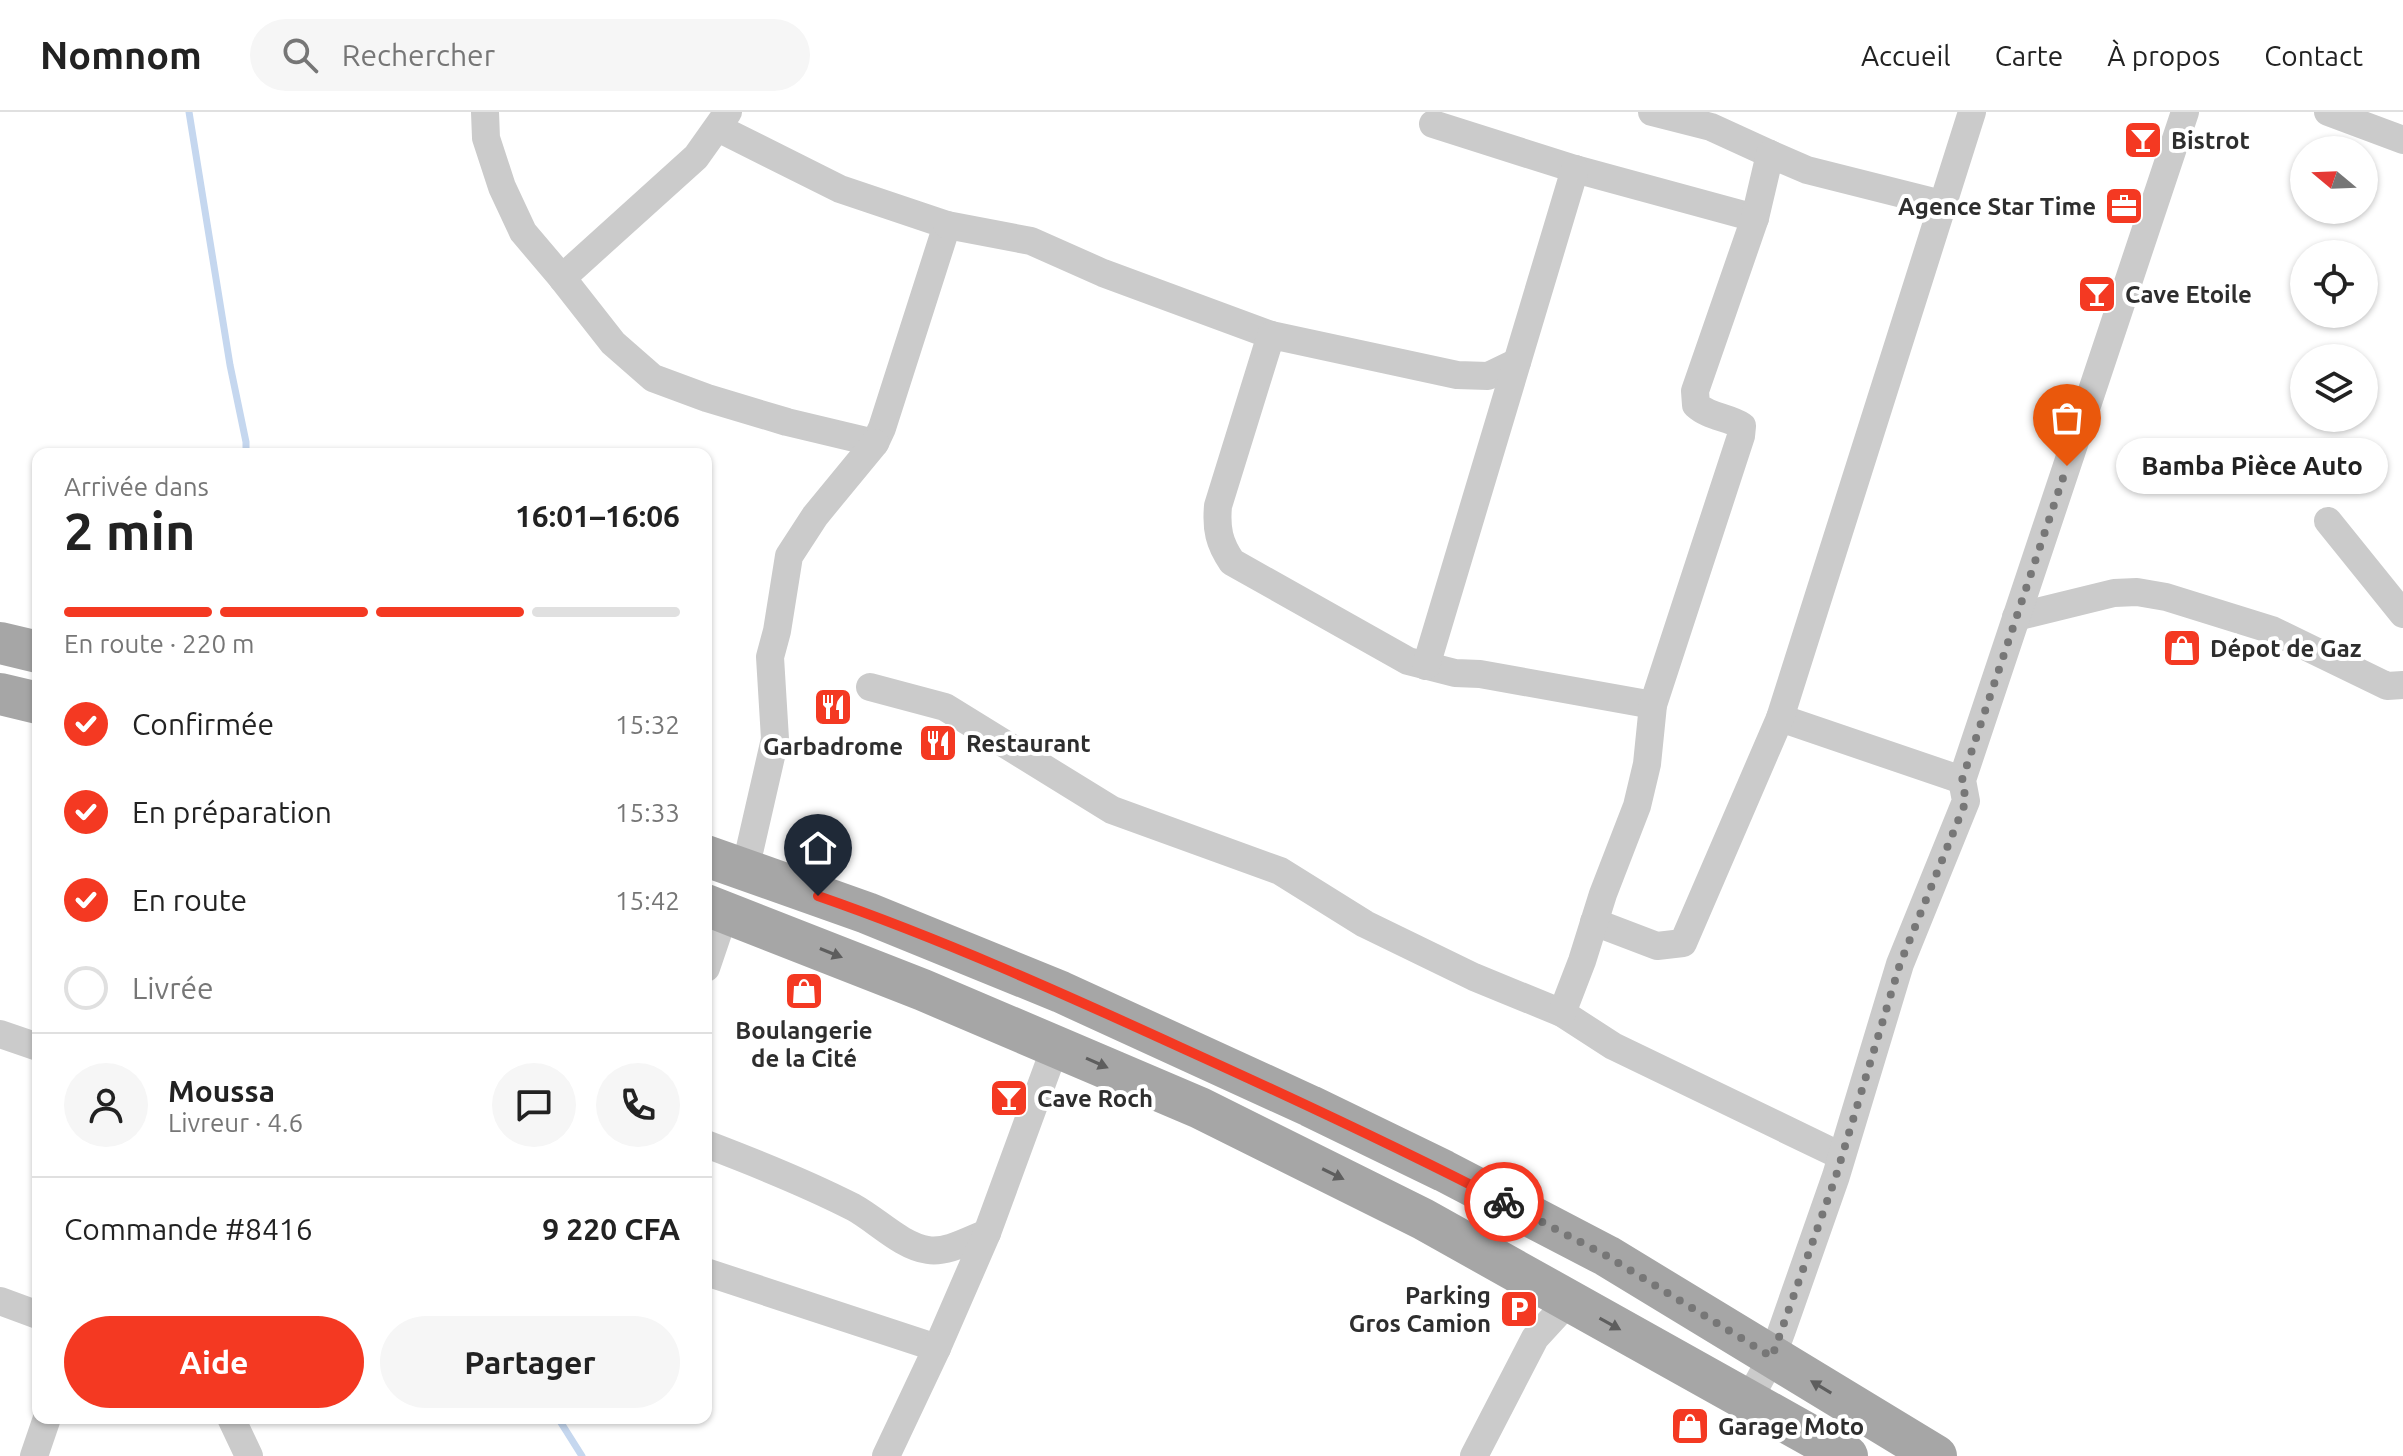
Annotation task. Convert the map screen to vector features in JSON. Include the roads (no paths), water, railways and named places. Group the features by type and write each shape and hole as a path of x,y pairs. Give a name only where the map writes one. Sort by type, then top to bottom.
{"main road":[{"path":"0,643 32,651"},
{"path":"0,694 32,702"},
{"path":"712,858 867,913 1047,987 1310,1106 1444,1171 1607,1256 1936,1456"},
{"path":"716,909 1056,1045 1200,1108 1423,1219 1847,1456"}],"street":[{"path":"485,112 486,138 502,187 523,232 613,343 653,378 787,422 875,443"},
{"path":"1652,112 1711,127 1807,170 1942,204"},
{"path":"1594,922 1657,946 1683,943 1780,718 1972,112"},
{"path":"1748,1401 1772,1357 1841,1156 1900,964 1966,801 1962,780 2185,112"},
{"path":"2328,112 2403,140"},
{"path":"562,278 696,157 723,120 840,189 947,225 1031,241 1103,273 1271,335 1457,375 1488,376 1517,362"},
{"path":"1433,124 1575,169 1755,218"},
{"path":"1562,1013 1637,806 1647,764 1653,705 1741,436 1742,426 1733,420 1703,412 1696,405 1695,391 1755,218 1770,154"},
{"path":"1426,666 1575,169"},
{"path":"745,870 775,739 770,657 789,556 815,516 875,443 947,225"},
{"path":"1271,335 1218,506 1216,524 1223,549 1232,562 1387,650 1426,666 1653,705"},
{"path":"2328,521 2403,614"},
{"path":"2016,617 2114,593 2151,594 2272,630 2387,686 2403,685"},
{"path":"870,687 945,707 1112,810 1280,871 1365,924 1474,977 1562,1013 1613,1046 1841,1156"},
{"path":"1780,718 1962,780"},
{"path":"712,933 716,909"},
{"path":"0,1034 32,1045"},
{"path":"886,1456 987,1233 1056,1045"},
{"path":"712,1146 855,1208 912,1245 930,1250 950,1248 987,1233"},
{"path":"712,1274 937,1348"},
{"path":"0,1301 32,1313"},
{"path":"1474,1456 1535,1338 1569,1301"},
{"path":"34,1456 45,1424"},
{"path":"234,1424 249,1456"}],"waterway":[{"path":"189,112 246,448"},
{"path":"562,1424 582,1456"}],"place":[{"name":"Bistrot","path":"2143,140"},
{"name":"Agence Star Time","path":"2124,206"},
{"name":"Cave Etoile","path":"2097,294"},
{"name":"Bamba Pièce Auto","path":"2067,466"},
{"name":"Dépot de Gaz","path":"2182,648"},
{"name":"Garbadrome","path":"833,707"},
{"name":"Restaurant","path":"938,743"},
{"name":"Boulangerie de la Cité","path":"804,991"},
{"name":"Cave Roch","path":"1009,1098"},
{"name":"Parking Gros Camion","path":"1519,1309"},
{"name":"Garage Moto","path":"1690,1426"}]}
